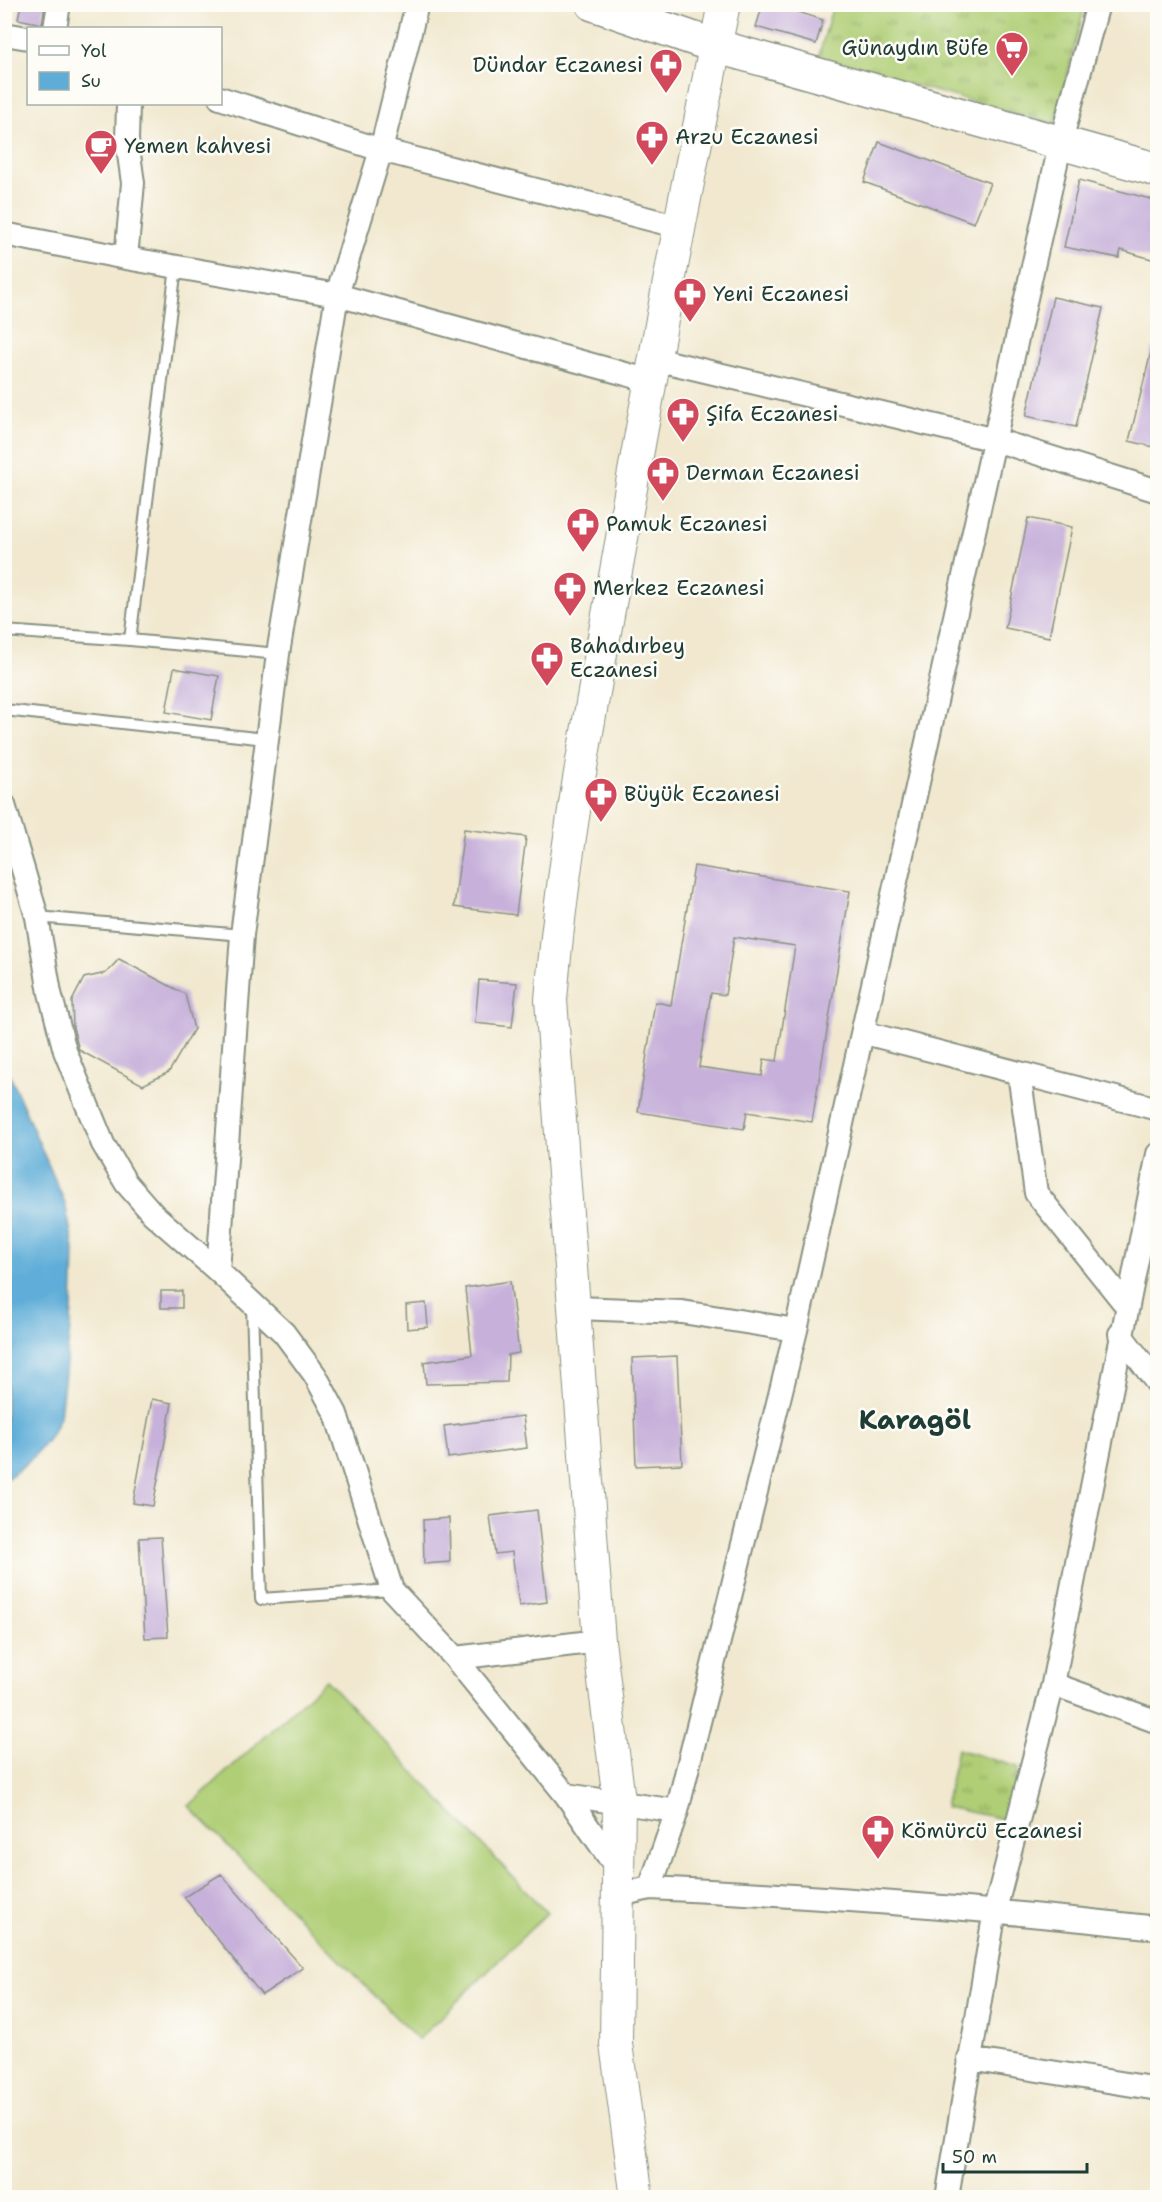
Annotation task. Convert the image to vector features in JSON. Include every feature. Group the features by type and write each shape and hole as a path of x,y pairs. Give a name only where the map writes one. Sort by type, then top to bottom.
{"main road":[{"path":"593,4 715,46 1158,170"},
{"path":"637,2198 616,2044 619,1800 599,1641 576,1308 551,1000 557,925 572,812 653,370 724,4"}],"street":[{"path":"55,27 59,4"},
{"path":"218,1271 242,935 278,654 337,295 381,150 417,4"},
{"path":"650,1888 677,1811 796,1330 865,1033 1061,141 1098,4"},
{"path":"4,34 27,38"},
{"path":"222,99 381,150 680,227"},
{"path":"126,258 133,183 126,140 128,105"},
{"path":"4,234 337,295 653,370 995,440 1158,491"},
{"path":"4,805 37,917 50,993 65,1050 103,1144 126,1183 153,1214 252,1301 284,1333 315,1375 336,1414 392,1590 455,1658 566,1795 618,1883 650,1888 846,1898 995,1910 1158,1928"},
{"path":"865,1033 1158,1109"},
{"path":"1019,1073 1036,1193 1126,1305"},
{"path":"947,2198 995,1910 1053,1684 1120,1334 1158,1154"},
{"path":"576,1308 682,1312 796,1330"},
{"path":"1120,1334 1158,1384"},
{"path":"455,1658 599,1641"},
{"path":"1053,1684 1158,1722"},
{"path":"566,1795 619,1800 677,1811"},
{"path":"969,2059 1158,2090"}],"lane":[{"path":"130,640 176,267"},
{"path":"4,631 278,654"},
{"path":"4,710 266,739"},
{"path":"37,917 242,935"},
{"path":"252,1301 261,1599 392,1590"}],"green space":[{"path":"833,5 1085,5 1055,124 818,59"},
{"path":"326,1680 547,1913 418,2040 189,1806"},
{"path":"957,1749 1018,1767 1009,1820 945,1807"}],"water":[{"path":"4,1062 65,1203 74,1249 72,1310 60,1416 44,1444 22,1467 5,1480 7,1294"}],"building":[{"path":"21,4 45,4 42,24 18,19"},
{"path":"763,4 773,4 823,20 816,44 756,27"},
{"path":"879,142 990,183 974,223 864,182"},
{"path":"1079,180 1158,201 1158,261 1121,250 1119,258 1064,247"},
{"path":"1053,297 1103,308 1076,427 1026,416"},
{"path":"1152,348 1158,348 1158,448 1129,441"},
{"path":"1028,518 1072,527 1049,637 1005,628"},
{"path":"174,668 219,676 211,720 166,712"},
{"path":"464,829 526,837 516,915 454,907"},
{"path":"694,866 850,891 812,1122 747,1112 744,1129 638,1112 655,1002 671,1005","holes":["734,937 795,946 777,1061 764,1059 762,1076 699,1067 711,993 725,995"]},
{"path":"119,959 185,994 194,1029 169,1072 143,1085 79,1050 73,1027 72,1001 84,978 106,973"},
{"path":"479,980 517,983 512,1027 475,1023"},
{"path":"510,1281 519,1353 508,1355 507,1382 426,1384 424,1362 472,1355 465,1288"},
{"path":"161,1291 182,1291 182,1308 161,1308"},
{"path":"426,1303 428,1327 407,1329 406,1305"},
{"path":"677,1356 682,1464 636,1466 632,1358"},
{"path":"152,1399 172,1403 153,1506 133,1503"},
{"path":"523,1416 527,1448 448,1458 444,1426"},
{"path":"537,1510 547,1602 519,1606 512,1552 495,1554 490,1516"},
{"path":"449,1518 450,1562 424,1564 423,1520"},
{"path":"161,1537 168,1637 145,1638 139,1538"},
{"path":"221,1874 303,1968 262,1995 184,1897"}],"place":[{"name":"Günaydın Büfe","path":"1012,77"},
{"name":"Dündar Eczanesi","path":"666,94"},
{"name":"Arzu Eczanesi","path":"652,166"},
{"name":"Yemen kahvesi","path":"101,175"},
{"name":"Yeni Eczanesi","path":"690,323"},
{"name":"Şifa Eczanesi","path":"683,443"},
{"name":"Derman Eczanesi","path":"663,502"},
{"name":"Pamuk Eczanesi","path":"583,553"},
{"name":"Merkez Eczanesi","path":"570,617"},
{"name":"Bahadırbey Eczanesi","path":"547,687"},
{"name":"Büyük Eczanesi","path":"601,823"},
{"name":"Kömürcü Eczanesi","path":"878,1860"}],"district":[{"name":"Karagöl","path":"915,1420"}]}
